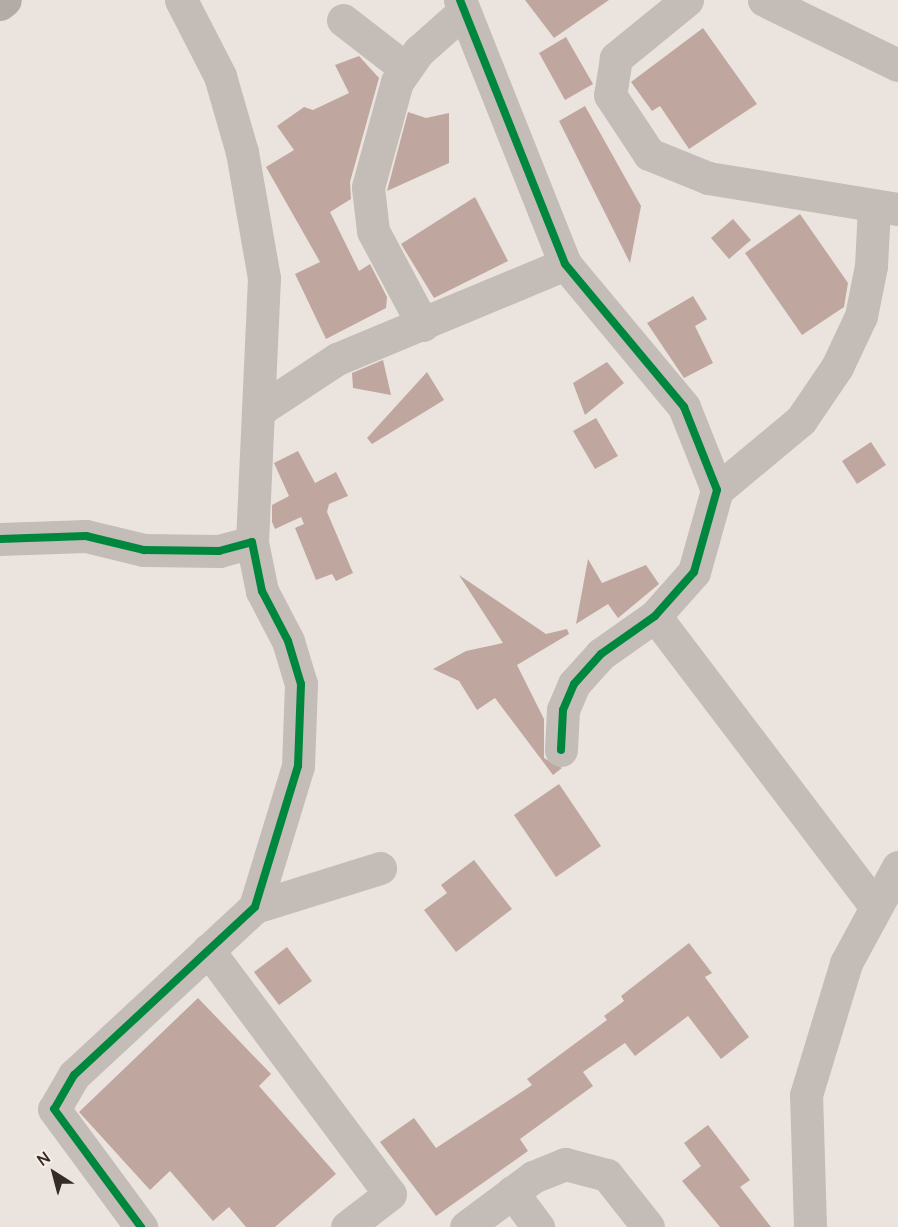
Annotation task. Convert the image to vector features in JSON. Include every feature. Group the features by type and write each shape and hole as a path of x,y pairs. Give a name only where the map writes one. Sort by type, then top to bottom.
{"main road":[{"path":"0,4 5,0"}],"street":[{"path":"182,0 220,76 242,152 264,278 252,542 262,591 288,641 301,684 298,766 255,907"},
{"path":"561,750 563,710 574,684 600,654 655,616 694,572 717,490 801,420 837,368 861,316 886,208 708,178 649,154 610,95 616,58 687,0"},
{"path":"764,0 898,65"},
{"path":"423,325 373,231 368,208 371,166 405,68 462,6 565,264 684,407 717,490"},
{"path":"343,20 405,68"},
{"path":"258,411 337,359 565,264"},
{"path":"0,539 86,536 144,550 219,551 252,542"},
{"path":"655,616 874,905"},
{"path":"810,1227 806,1095 846,963 874,905 898,867"},
{"path":"141,1227 54,1109 74,1075 255,907 380,868"},
{"path":"208,950 390,1194 347,1227"},
{"path":"466,1227 548,1168 582,1165 607,1175 648,1227"},
{"path":"512,1192 538,1227"}],"building":[{"path":"525,0 609,0 554,38"},
{"path":"703,28 757,104 689,149 660,106 652,111 631,82"},
{"path":"566,37 593,84 565,100 539,53"},
{"path":"359,56 379,78 350,182 351,199 330,212 359,271 370,264 387,297 386,308 326,339 295,274 320,262 266,167 294,150 277,126 304,107 313,110 349,93 335,65"},
{"path":"585,106 641,206 630,263 559,121"},
{"path":"408,112 426,118 449,113 449,163 387,191"},
{"path":"475,197 508,261 434,298 401,244"},
{"path":"800,214 848,283 844,307 802,335 745,253"},
{"path":"733,219 751,240 729,259 711,238"},
{"path":"693,296 707,319 695,326 713,363 684,378 647,323"},
{"path":"383,360 391,395 353,388 352,373"},
{"path":"607,362 624,383 585,415 573,383"},
{"path":"427,372 444,400 372,444 367,438"},
{"path":"596,418 618,456 595,469 573,431"},
{"path":"871,442 886,465 857,484 842,461"},
{"path":"298,451 315,483 336,472 348,496 329,504 327,512 353,573 336,581 332,574 316,580 295,528 304,524 301,517 275,529 272,522 272,505 289,496 274,463"},
{"path":"588,559 602,583 646,565 659,584 618,618 608,604 576,624"},
{"path":"459,575 546,634 567,629 569,634 517,665 544,719 544,758 562,768 553,775 495,698 477,710 459,681 433,669 466,651 503,643"},
{"path":"559,784 601,846 556,877 514,815"},
{"path":"474,860 512,909 456,952 424,910 447,893 441,885"},
{"path":"689,943 712,973 705,977 749,1037 721,1059 688,1016 635,1056 625,1043 583,1072 593,1086 520,1139 528,1151 436,1216 380,1142 414,1118 436,1148 532,1085 527,1079 607,1020 604,1016 624,1001 621,996"},
{"path":"287,947 312,981 279,1005 254,972"},
{"path":"198,998 271,1074 259,1086 336,1174 275,1227 246,1227 229,1207 213,1221 170,1171 150,1190 79,1112"},
{"path":"708,1125 750,1180 740,1187 771,1227 720,1227 682,1181 701,1166 684,1143"}],"cycle path":[{"path":"460,0 565,264 684,407 717,490 694,572 655,616 601,654 574,684 563,710 561,750"},
{"path":"0,539 86,536 144,550 219,551 252,542 262,591 288,641 301,684 298,766 255,907 74,1075 54,1109 141,1227"}]}
